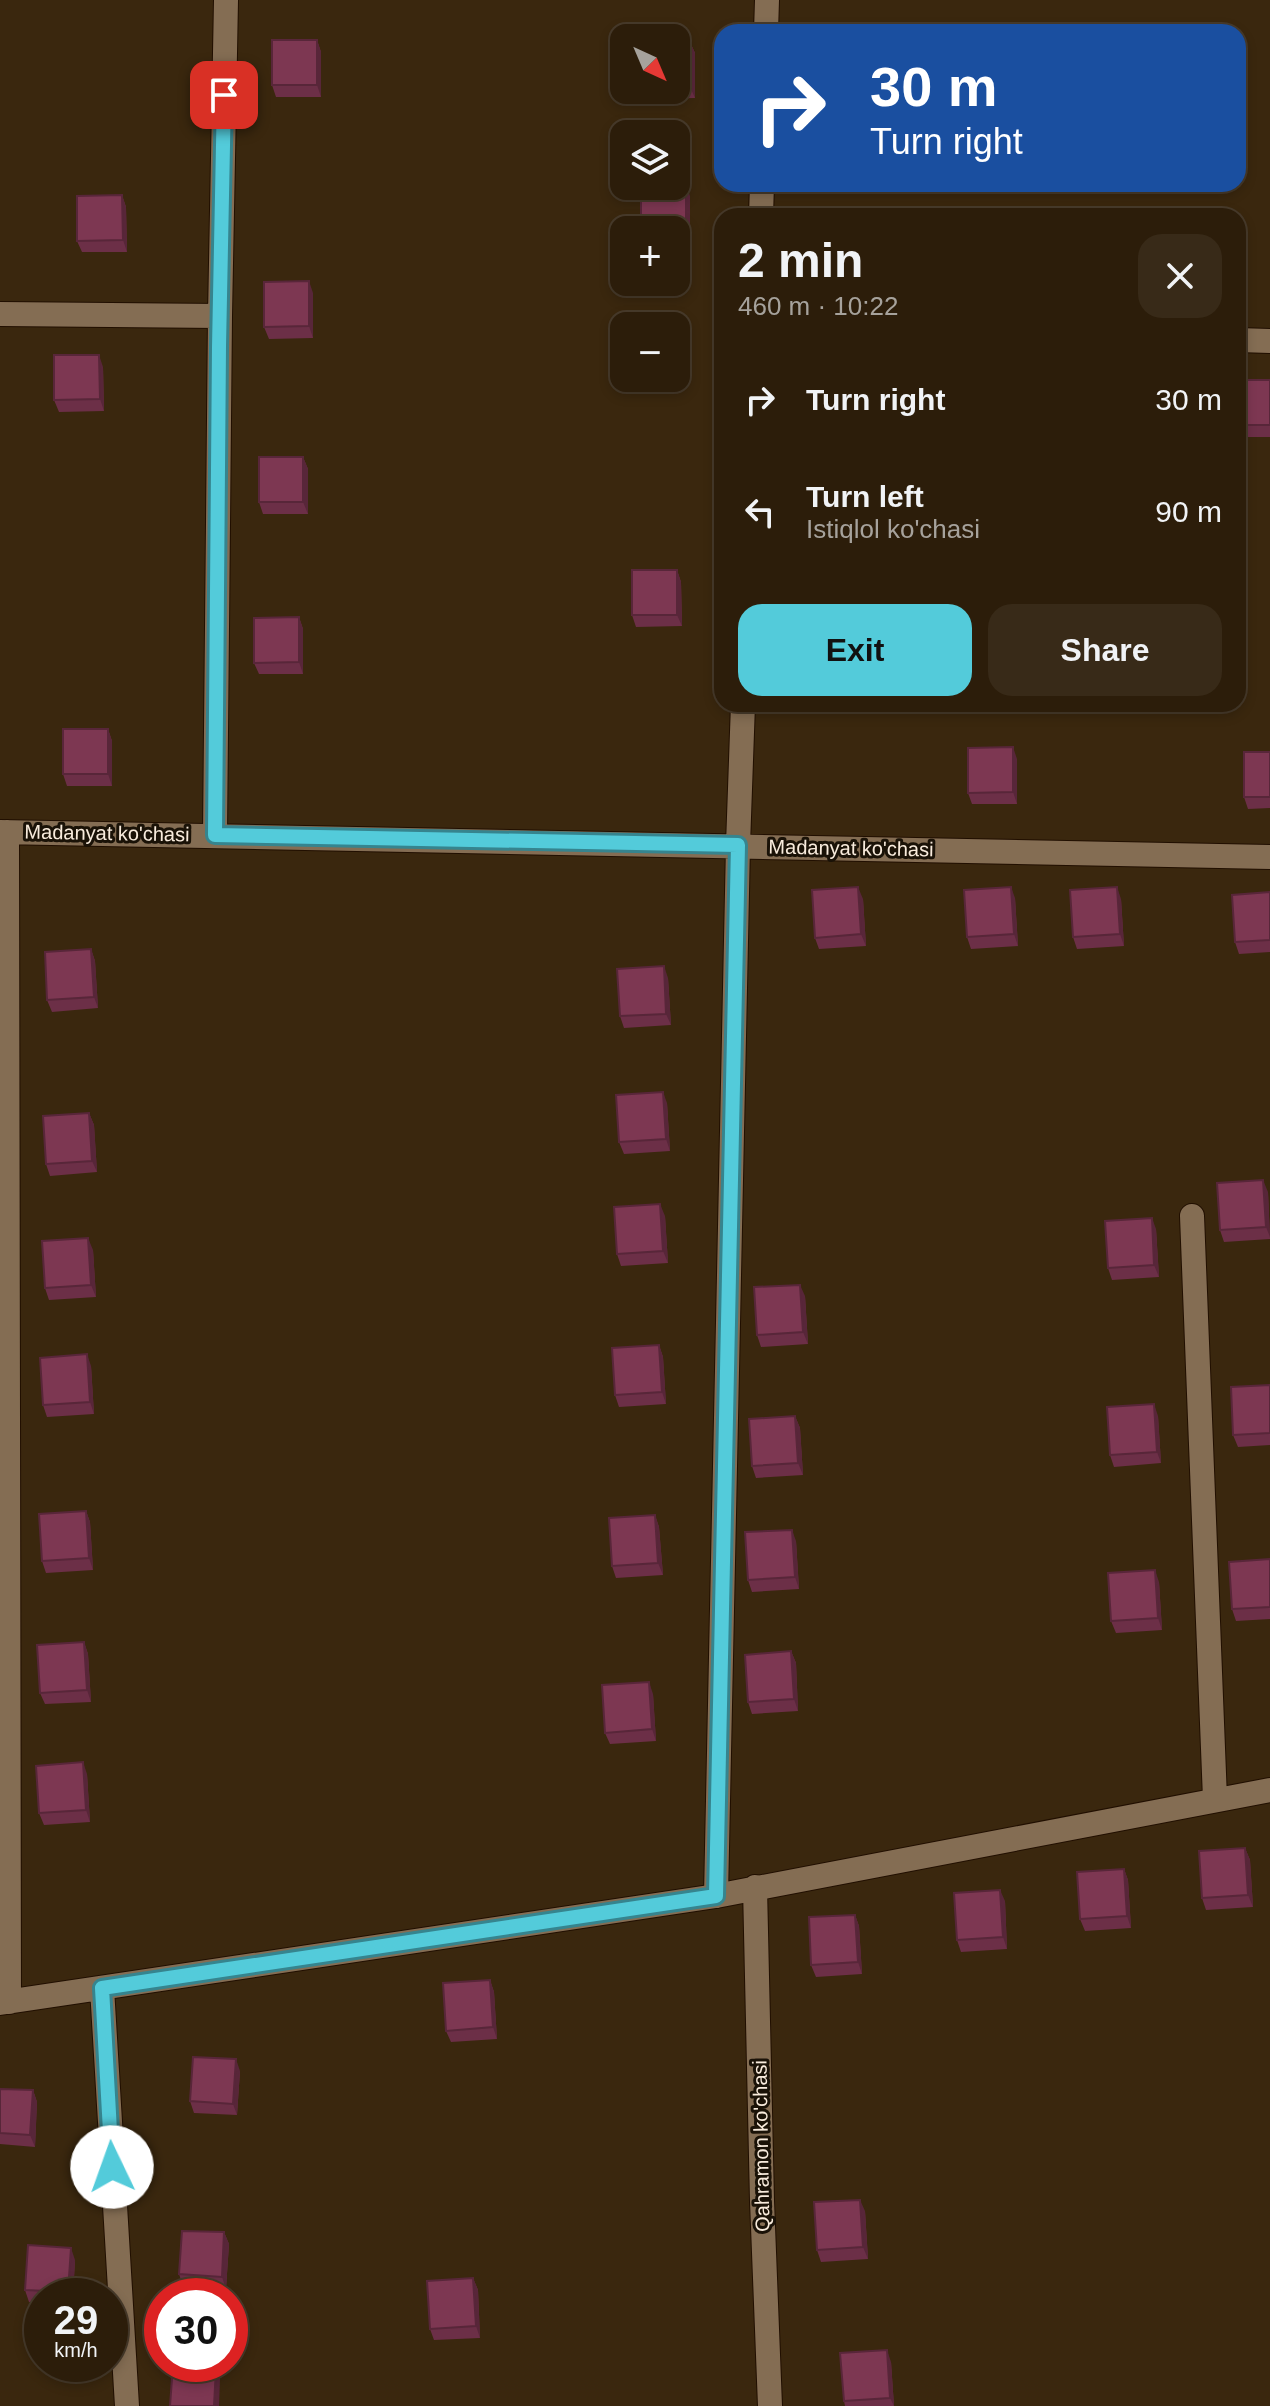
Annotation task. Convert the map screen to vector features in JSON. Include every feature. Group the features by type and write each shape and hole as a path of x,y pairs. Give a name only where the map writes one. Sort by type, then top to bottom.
{"street":[{"path":"215,835 226,0"},
{"path":"766,24 767,0"},
{"path":"0,314 220,316"},
{"path":"1246,340 1270,341"},
{"path":"716,1896 743,712"},
{"path":"4,832 4,2003 716,1896 1270,1790"},
{"name":"Madanyat ko'chasi","path":"4,832 1270,857"},
{"path":"1192,1216 1215,1799"},
{"name":"Qahramon ko'chasi","path":"755,1887 770,2406"},
{"path":"102,1988 127,2406"}],"building":[{"path":"272,40 317,40 317,85 272,85"},
{"path":"122,195 123,240 77,241 77,196"},
{"path":"641,200 686,200 686,216 641,216"},
{"path":"309,281 309,326 264,327 264,282"},
{"path":"54,355 99,355 100,399 54,400"},
{"path":"1246,380 1270,380 1270,425 1246,425"},
{"path":"259,457 303,457 303,502 259,502"},
{"path":"632,570 677,570 677,615 632,615"},
{"path":"299,617 299,662 254,663 254,618"},
{"path":"63,729 108,729 108,774 63,774"},
{"path":"1013,747 1013,792 968,793 968,748"},
{"path":"1244,752 1270,752 1270,797 1244,797"},
{"path":"858,887 861,934 815,938 812,890"},
{"path":"1011,887 1014,934 967,937 964,890"},
{"path":"1117,887 1120,934 1073,937 1070,890"},
{"path":"1270,892 1270,940 1235,942 1232,895"},
{"path":"91,949 94,997 47,1000 45,952"},
{"path":"664,966 666,1014 620,1016 617,969"},
{"path":"663,1092 666,1139 619,1142 616,1095"},
{"path":"89,1113 92,1161 46,1164 43,1116"},
{"path":"1263,1180 1266,1227 1220,1230 1217,1183"},
{"path":"660,1204 663,1251 617,1254 614,1207"},
{"path":"1152,1218 1154,1265 1108,1268 1105,1221"},
{"path":"88,1238 91,1285 45,1288 42,1241"},
{"path":"800,1285 803,1332 757,1335 754,1287"},
{"path":"659,1345 662,1392 615,1395 612,1348"},
{"path":"87,1354 90,1402 43,1405 40,1358"},
{"path":"1270,1385 1270,1433 1233,1435 1231,1387"},
{"path":"1154,1404 1157,1452 1110,1455 1107,1407"},
{"path":"795,1416 798,1463 752,1466 749,1419"},
{"path":"86,1511 89,1558 42,1561 39,1514"},
{"path":"655,1515 658,1563 612,1566 609,1518"},
{"path":"792,1530 795,1577 748,1580 745,1532"},
{"path":"1270,1559 1270,1607 1232,1609 1229,1562"},
{"path":"1155,1570 1158,1618 1111,1621 1108,1573"},
{"path":"84,1642 87,1690 40,1693 37,1645"},
{"path":"791,1651 794,1699 748,1702 745,1655"},
{"path":"649,1682 652,1729 605,1733 602,1685"},
{"path":"83,1762 86,1810 39,1813 36,1766"},
{"path":"1245,1848 1248,1895 1202,1898 1199,1851"},
{"path":"1124,1869 1127,1916 1080,1919 1077,1872"},
{"path":"1000,1890 1003,1937 957,1940 954,1893"},
{"path":"855,1915 858,1962 811,1965 809,1917"},
{"path":"490,1980 493,2027 446,2031 443,1983"},
{"path":"193,2057 236,2059 233,2104 190,2101"},
{"path":"0,2089 33,2090 30,2135 0,2133"},
{"path":"860,2200 863,2247 817,2250 814,2202"},
{"path":"182,2231 224,2232 222,2277 179,2274"},
{"path":"28,2245 71,2248 69,2278 26,2278"},
{"path":"473,2278 476,2326 430,2329 427,2281"},
{"path":"887,2350 890,2398 844,2401 840,2353"},
{"path":"172,2382 215,2382 214,2406 170,2406"}],"route":[{"path":"112,2167 102,1988 716,1896 738,845 215,835 224,95"}]}
